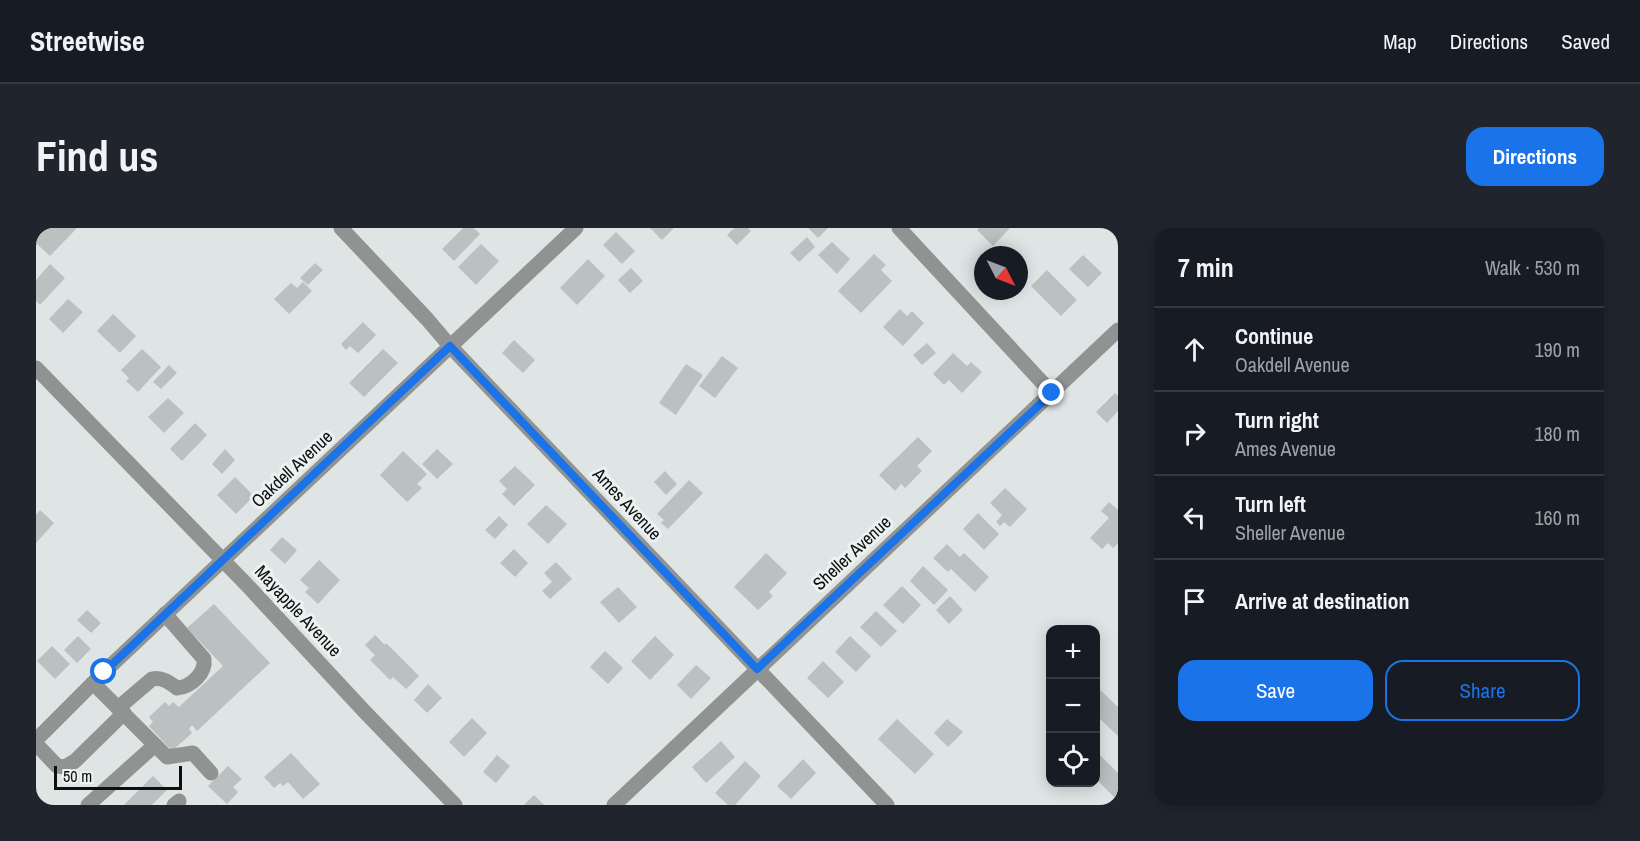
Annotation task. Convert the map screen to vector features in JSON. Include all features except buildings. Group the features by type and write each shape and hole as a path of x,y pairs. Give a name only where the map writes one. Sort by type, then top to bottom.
{"street":[{"name":"Ames Avenue","path":"341,228 450,346 887,805"},
{"name":"Oakdell Avenue","path":"36,742 165,614 576,228"},
{"path":"899,228 1052,393"},
{"name":"Sheller Avenue","path":"614,805 1118,330"},
{"name":"Mayapple Avenue","path":"36,368 223,560 455,805"},
{"path":"36,742 57,766 65,767 75,761 152,679 159,678 177,688 183,688 193,681 203,671 204,659 165,614"},
{"path":"93,683 167,757 193,753 211,773"},
{"path":"88,805 155,745"}],"route":[{"path":"104,672 450,346 757,669 1052,393"}]}
